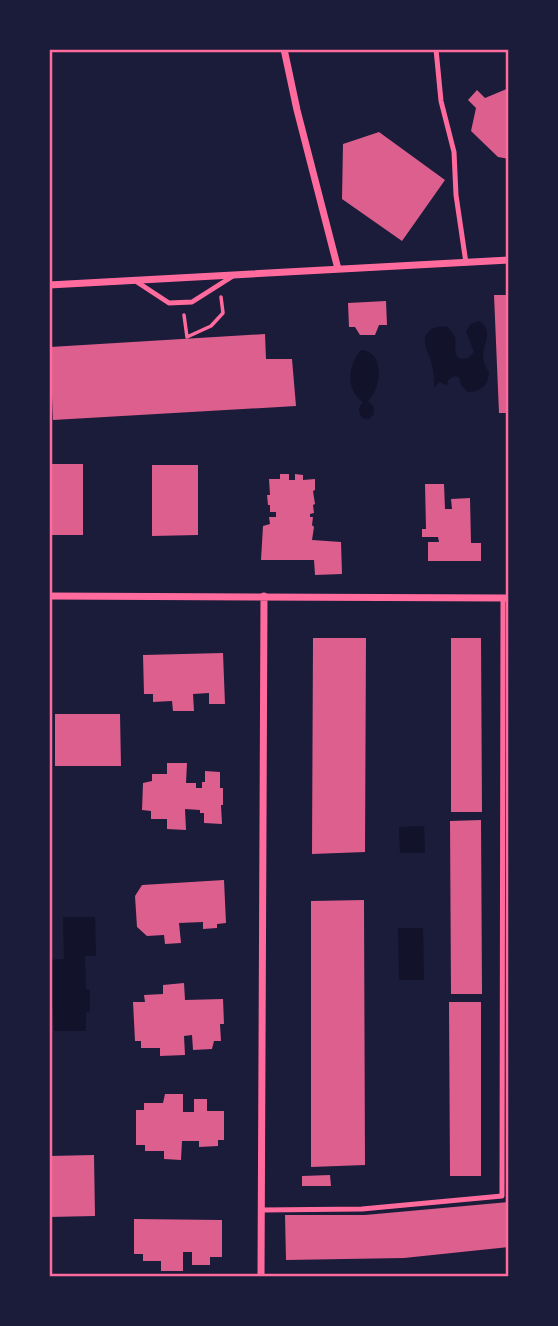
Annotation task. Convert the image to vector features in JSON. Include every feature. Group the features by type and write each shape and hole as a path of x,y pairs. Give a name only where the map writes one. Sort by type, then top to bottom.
{"street":[{"path":"284,49 338,269"},
{"path":"49,285 509,260"},
{"path":"49,596 506,598"},
{"path":"261,1277 264,596"}],"lane":[{"path":"436,49 441,101 454,152 456,195 466,263"},
{"path":"133,280 169,303 182,303 192,302 235,275"},
{"path":"262,1210 362,1209 502,1196 506,598"}],"path":[{"path":"182,303 187,337 211,326 223,313 220,284"}],"shaded area":[{"path":"479,321 487,332 483,356 489,372 485,384 480,389 468,392 461,385 459,377 454,376 448,380 447,385 439,382 434,388 433,368 425,337 436,327 448,327 455,337 455,351 458,356 460,359 468,358 474,352 466,331 471,324"},
{"path":"361,350 374,357 379,372 376,388 368,401 374,407 374,414 369,419 361,416 359,410 363,402 353,390 350,377 353,363"},
{"path":"424,826 425,853 400,853 399,827"},
{"path":"63,917 95,917 96,956 85,956 86,989 90,990 86,1031 54,1031 53,1006 49,1005 49,960 64,959"},
{"path":"398,928 423,928 424,980 399,980"}],"building":[{"path":"509,88 509,159 498,157 471,131 476,108 468,100 477,90 485,98"},
{"path":"379,132 445,180 402,241 342,199 343,144"},
{"path":"494,295 509,295 509,413 499,413"},
{"path":"386,301 387,325 379,325 375,335 360,335 355,327 349,327 348,303"},
{"path":"265,334 266,359 292,359 296,406 53,420 50,347"},
{"path":"49,464 83,464 83,535 49,535"},
{"path":"152,465 198,465 198,535 152,536"},
{"path":"280,474 289,474 289,480 295,480 295,474 303,475 303,480 315,479 314,513 310,514 314,527 312,540 341,542 342,574 315,575 314,560 261,560 263,526 270,524 269,517 276,517 276,512 270,512 268,505 269,479 280,479"},
{"path":"425,484 444,484 445,509 452,509 451,499 470,498 471,543 481,543 481,561 428,561 428,542 439,542 438,537 422,537 422,529 426,529"},
{"path":"313,638 366,638 365,852 312,854"},
{"path":"451,638 481,638 482,812 451,812"},
{"path":"223,653 225,704 209,704 209,693 193,694 194,711 173,711 172,701 153,702 153,694 144,694 143,655"},
{"path":"55,714 120,714 121,766 55,766"},
{"path":"167,763 187,763 186,783 196,783 196,788 202,788 205,771 220,772 220,788 223,788 222,824 204,823 204,813 200,813 200,810 185,809 186,830 167,829 167,819 151,819 151,811 142,810 143,783 152,781 152,774 167,774"},
{"path":"481,820 482,994 451,994 450,821"},
{"path":"224,880 226,923 217,924 217,928 203,929 203,922 179,923 181,943 165,944 164,935 147,936 137,927 135,896 142,885"},
{"path":"364,900 365,1165 311,1167 311,901"},
{"path":"184,983 185,1000 223,999 224,1024 220,1024 221,1041 214,1041 212,1049 193,1050 192,1035 184,1036 185,1055 160,1056 160,1048 141,1048 141,1041 135,1041 133,1002 145,1002 144,995 163,994 163,985"},
{"path":"449,1002 481,1002 481,1176 450,1176"},
{"path":"165,1094 183,1094 183,1112 194,1112 194,1099 207,1099 207,1111 224,1111 224,1140 218,1140 218,1146 199,1147 199,1141 182,1141 181,1160 164,1159 164,1151 145,1151 145,1145 136,1145 136,1110 144,1110 144,1103 163,1103"},
{"path":"94,1155 95,1216 49,1217 49,1156"},
{"path":"330,1175 331,1186 302,1186 302,1176"},
{"path":"509,1202 509,1247 404,1258 286,1260 285,1215 365,1215"},
{"path":"134,1219 222,1220 222,1257 210,1257 210,1265 192,1265 192,1252 183,1252 183,1271 161,1271 161,1261 143,1261 143,1254 134,1254"}]}
